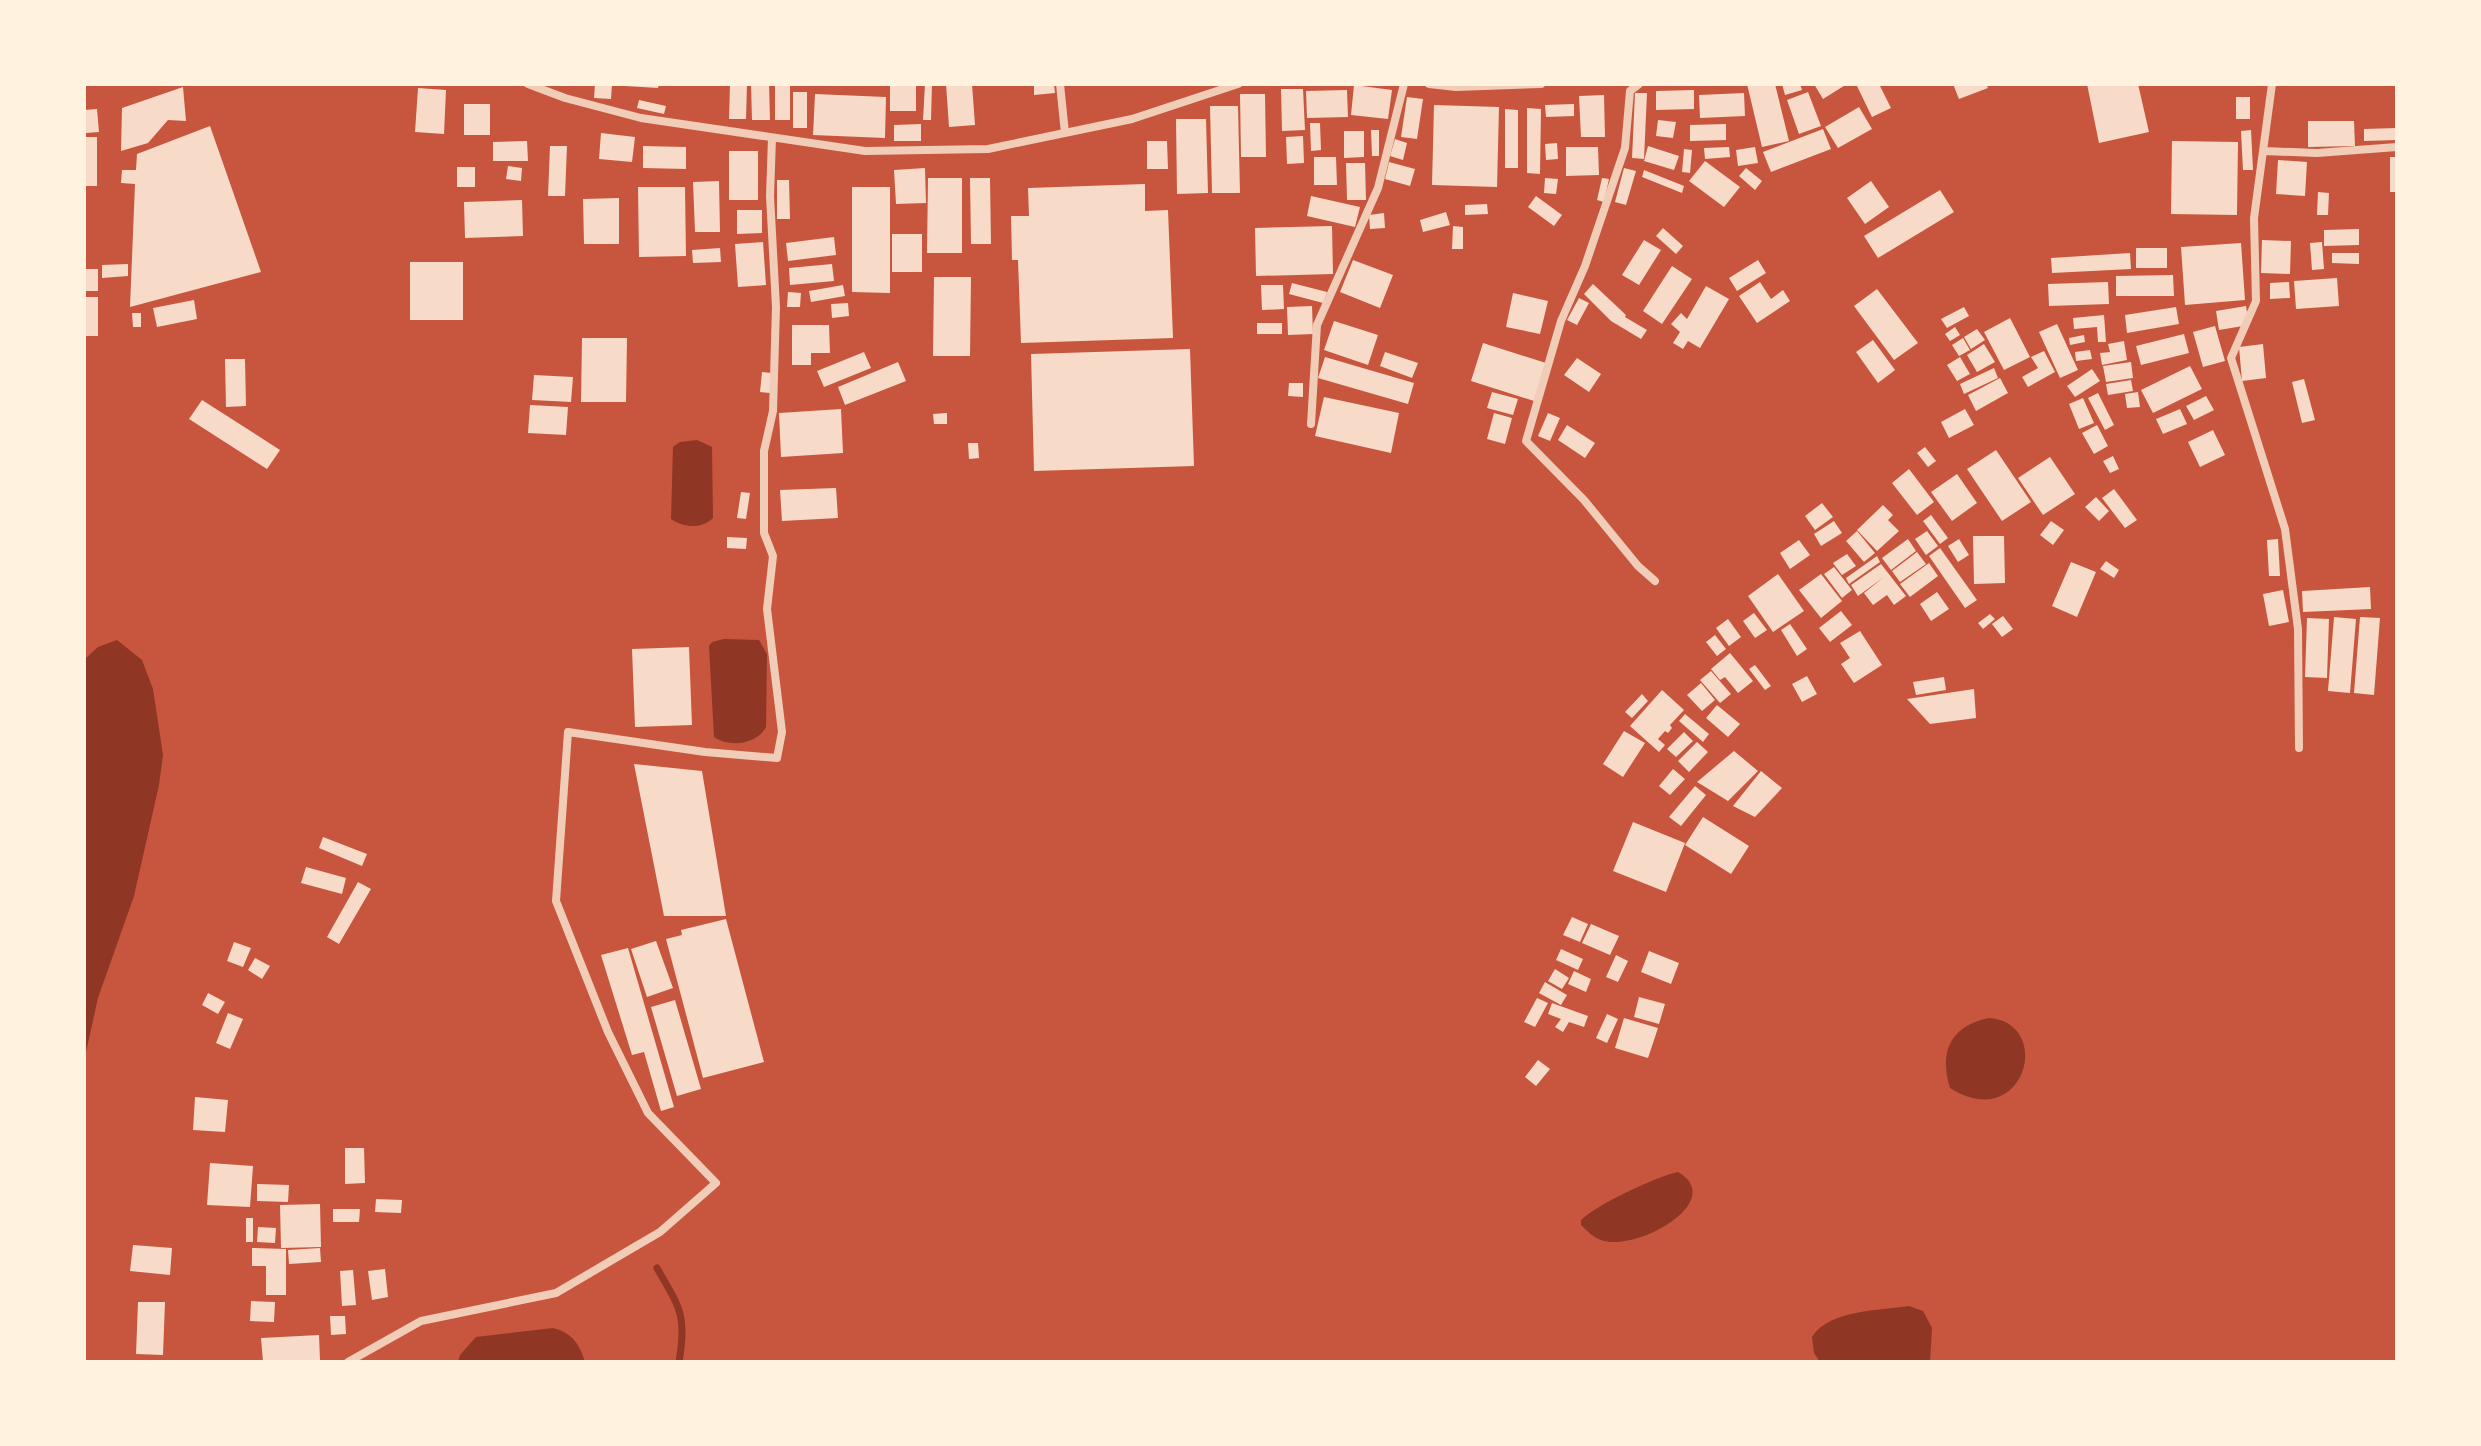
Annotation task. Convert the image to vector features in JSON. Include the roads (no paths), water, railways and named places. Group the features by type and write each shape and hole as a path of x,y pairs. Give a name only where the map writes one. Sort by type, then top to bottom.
{"street":[{"path":"528,84 565,98 641,118 865,151 988,149 1132,119 1238,84"},
{"path":"1060,84 1065,133"},
{"path":"1311,424 1317,325 1378,188 1404,84"},
{"path":"1429,84 1456,87 1541,84"},
{"path":"1639,84 1630,91 1625,148 1585,266 1561,321 1526,441 1584,500 1638,566 1655,581"},
{"path":"2272,84 2254,218 2256,301 2231,358 2285,529 2298,629 2299,748"},
{"path":"348,1362 421,1321 556,1293 660,1232 716,1183 648,1113 608,1032 556,901 568,732 705,752 777,758 782,732 767,609 773,556 764,533 764,451 773,411 776,307 770,196 772,138"},
{"path":"2263,151 2317,153 2397,147"}],"waterway":[{"path":"657,1268 680,1312 682,1333 679,1362"}]}
